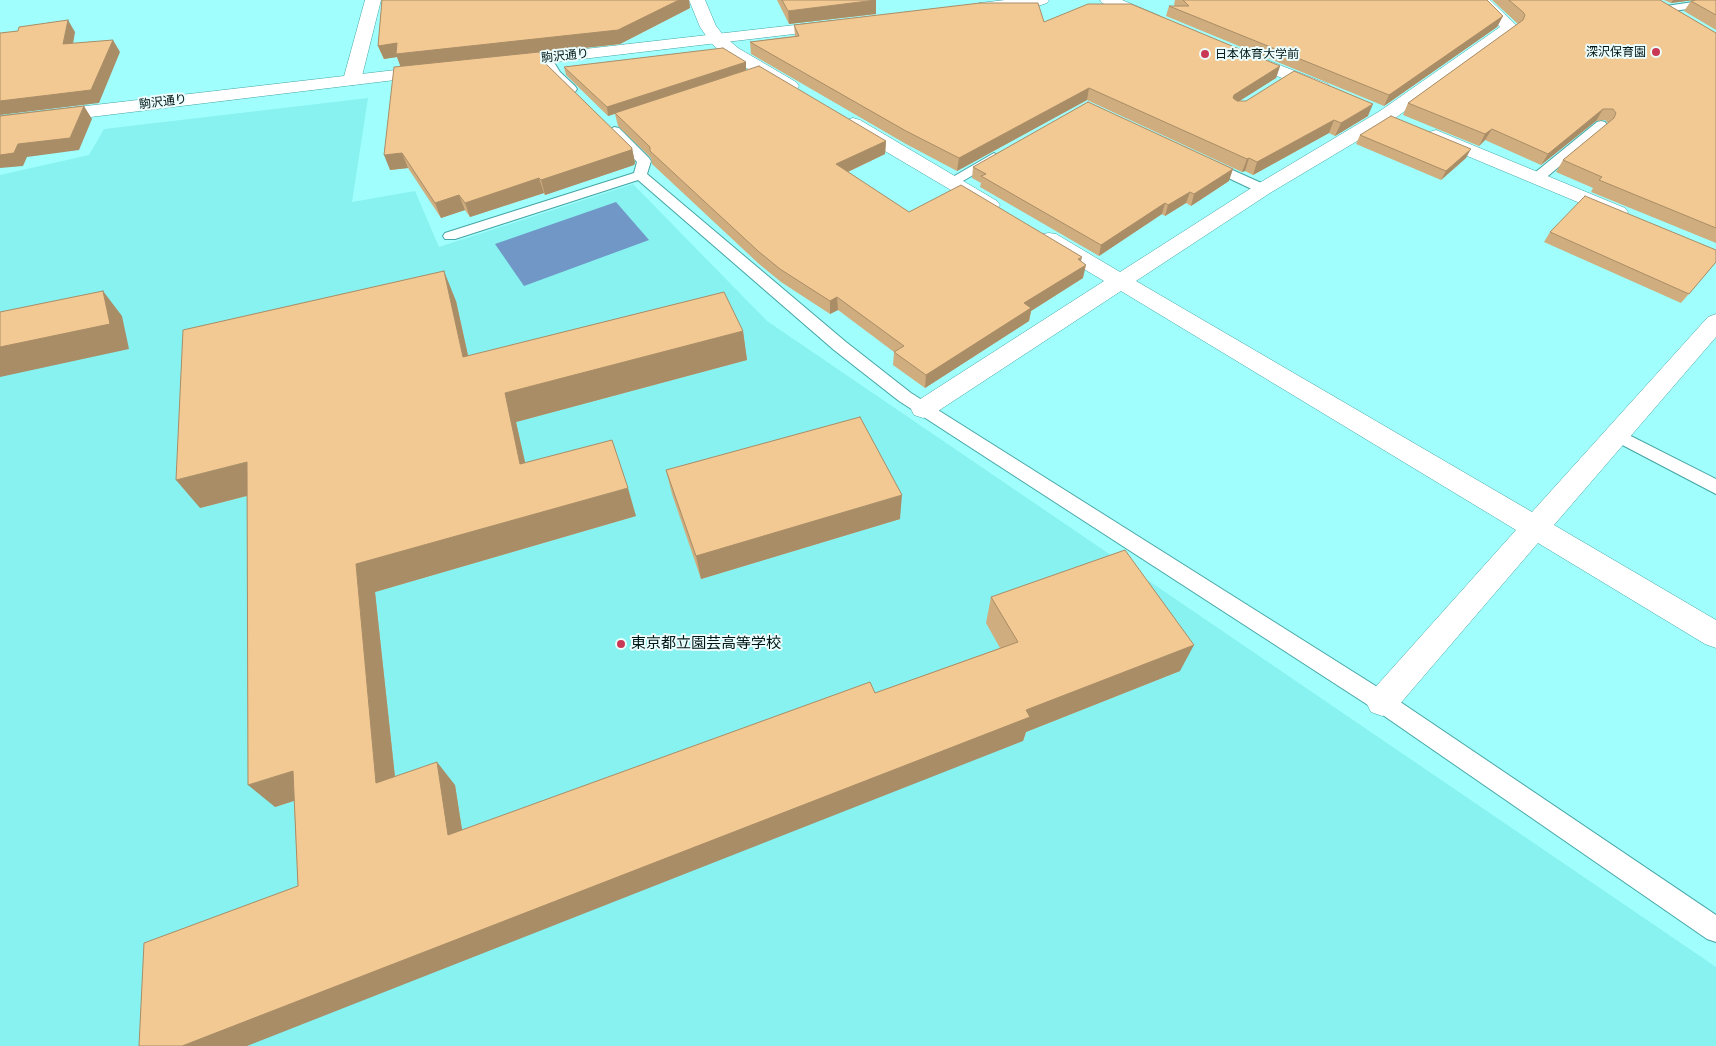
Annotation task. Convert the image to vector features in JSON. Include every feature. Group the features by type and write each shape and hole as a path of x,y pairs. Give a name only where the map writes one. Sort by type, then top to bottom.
{"street":[{"path":"352,80 373,0"},
{"path":"697,0 708,27 718,40 755,74 806,96"},
{"path":"960,10 1041,0"},
{"path":"1108,0 1174,27"},
{"path":"923,409 1263,189 1387,115 1510,27 1481,0"},
{"path":"1650,0 1691,24"},
{"name":"駒沢通り","path":"488,65 718,40 842,24"},
{"path":"1228,49 1283,80 1334,93"},
{"name":"駒沢通り","path":"0,122 449,69"},
{"path":"832,111 1716,635"},
{"path":"1422,130 1635,219"},
{"path":"1382,702 1615,434 1716,322"}],"lane":[{"path":"1666,9 1716,2"},
{"path":"546,58 555,74 581,99"},
{"path":"607,120 644,161 640,176"},
{"path":"1536,178 1601,125"},
{"path":"951,182 1002,153"},
{"path":"1192,156 1263,189"},
{"path":"450,236 640,176"},
{"path":"640,176 840,346 923,409 1382,702 1716,930"},
{"path":"1615,434 1716,487"}],"shaded area":[{"name":"東京都立園芸高等学校","path":"368,98 352,202 415,191 439,247 633,184 767,321 1716,967 1716,1046 0,1046 0,175 89,155 104,129"},
{"path":"616,202 649,240 524,286 495,244"}],"building":[{"path":"382,0 679,0 618,30 396,54 397,43 378,46"},
{"path":"782,0 876,0 788,11"},
{"path":"1183,0 1487,0 1503,16 1389,95 1169,6 1189,6"},
{"path":"1509,0 1660,0 1716,33 1716,228 1599,180 1602,177 1563,160 1614,118 1616,113 1613,109 1603,109 1548,154 1492,129 1485,134 1408,103 1523,20 1525,15 1523,12"},
{"path":"1716,0 1716,15 1691,1"},
{"path":"980,3 1038,3 1044,22 1088,4 1131,4 1280,66 1234,95 1233,98 1237,101 1246,101 1294,71 1373,104 1341,123 1334,120 1257,162 1089,88 959,158 906,131 750,42 799,36 794,25"},
{"path":"68,20 63,44 113,40 91,90 0,101 0,33 18,31 19,27"},
{"path":"723,48 746,62 607,107 564,67"},
{"path":"539,52 546,64 632,148 631,150 465,203 459,195 435,203 402,153 384,155 394,67"},
{"path":"759,66 886,141 836,164 909,212 961,185 1082,257 1078,259 1086,265 1024,303 1031,308 926,375 894,352 904,346 837,297 830,301 780,269 758,251 650,151 650,147 615,113"},
{"path":"1088,102 1233,169 1194,194 1190,192 1168,205 1165,203 1101,245 981,176 986,174 973,167"},
{"path":"84,106 70,138 18,144 14,153 0,155 0,116"},
{"path":"1391,116 1471,149 1446,171 1360,135"},
{"path":"1585,196 1716,250 1716,262 1689,294 1550,232"},
{"path":"444,271 463,357 724,292 743,331 505,393 520,464 612,440 628,488 356,564 376,783 437,762 448,835 870,682 875,693 1018,642 991,597 1125,550 1194,645 1026,710 1030,717 182,1046 139,1046 144,943 298,886 293,771 248,785 247,462 176,480 183,330"},
{"path":"103,291 110,324 0,347 0,312"},
{"path":"860,417 902,495 696,556 666,470"}],"place":[{"name":"深沢保育園","path":"1656,52"},
{"name":"日本体育大学前","path":"1205,54"},
{"name":"東京都立園芸高等学校","path":"621,644"}]}
